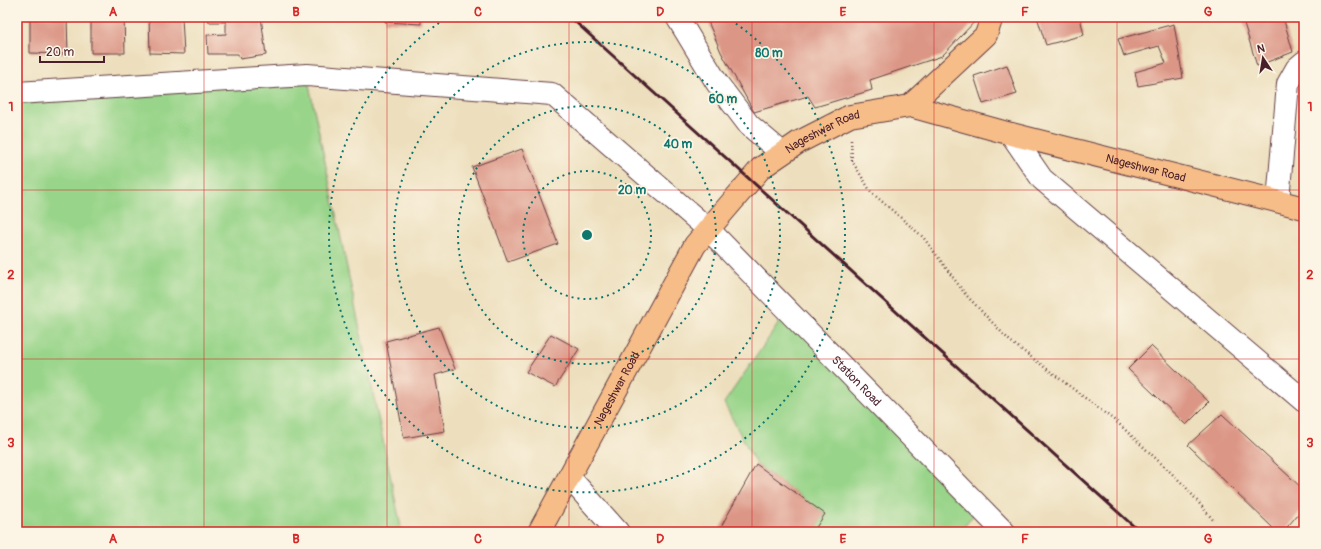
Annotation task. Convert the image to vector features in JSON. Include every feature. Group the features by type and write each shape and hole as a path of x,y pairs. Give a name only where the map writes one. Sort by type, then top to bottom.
{"main road":[{"path":"910,106 986,35 992,17"},
{"name":"Nageshwar Road","path":"539,532 695,245 760,168 799,142 850,116 910,106 1011,134 1304,208"}],"street":[{"path":"677,17 717,83 749,125 782,153"},
{"path":"1278,201 1288,84 1297,68 1304,62"},
{"name":"Station Road","path":"17,93 307,75 552,94 709,230 1004,532"},
{"path":"1011,134 1042,179 1304,401"},
{"path":"569,477 618,532"}],"path":[{"path":"850,116 852,161 870,192 923,237 966,295 1010,341 1118,423 1184,486 1214,521"}],"green space":[{"path":"307,75 402,532 17,532 17,93"},
{"path":"788,310 980,507 960,532 813,532 825,514 756,464 724,403"}],"building":[{"path":"30,17 67,17 68,54 30,53"},
{"path":"91,17 124,17 125,53 91,53"},
{"path":"149,17 182,17 184,54 150,53"},
{"path":"208,17 261,17 266,55 240,59 238,54 208,54 207,35 226,34 226,22 209,22"},
{"path":"386,17 421,17 421,24 385,22"},
{"path":"706,17 979,17 942,56 870,80 872,90 815,107 808,96 754,112 721,52"},
{"path":"1037,17 1080,17 1084,35 1046,45"},
{"path":"1256,17 1283,17 1293,52 1257,66 1243,20"},
{"path":"1174,24 1183,78 1138,86 1135,72 1166,63 1159,46 1124,56 1118,39"},
{"path":"1007,65 1017,94 983,104 974,76"},
{"path":"522,149 558,244 508,262 472,167"},
{"path":"439,327 455,369 435,375 445,431 404,438 386,341"},
{"path":"551,334 579,349 555,387 526,372"},
{"path":"1151,346 1209,402 1186,425 1128,369"},
{"path":"1222,414 1304,490 1304,507 1283,532 1277,532 1188,445"},
{"path":"756,464 825,514 813,532 718,532"}],"railway":[{"path":"570,17 1140,532"}]}
